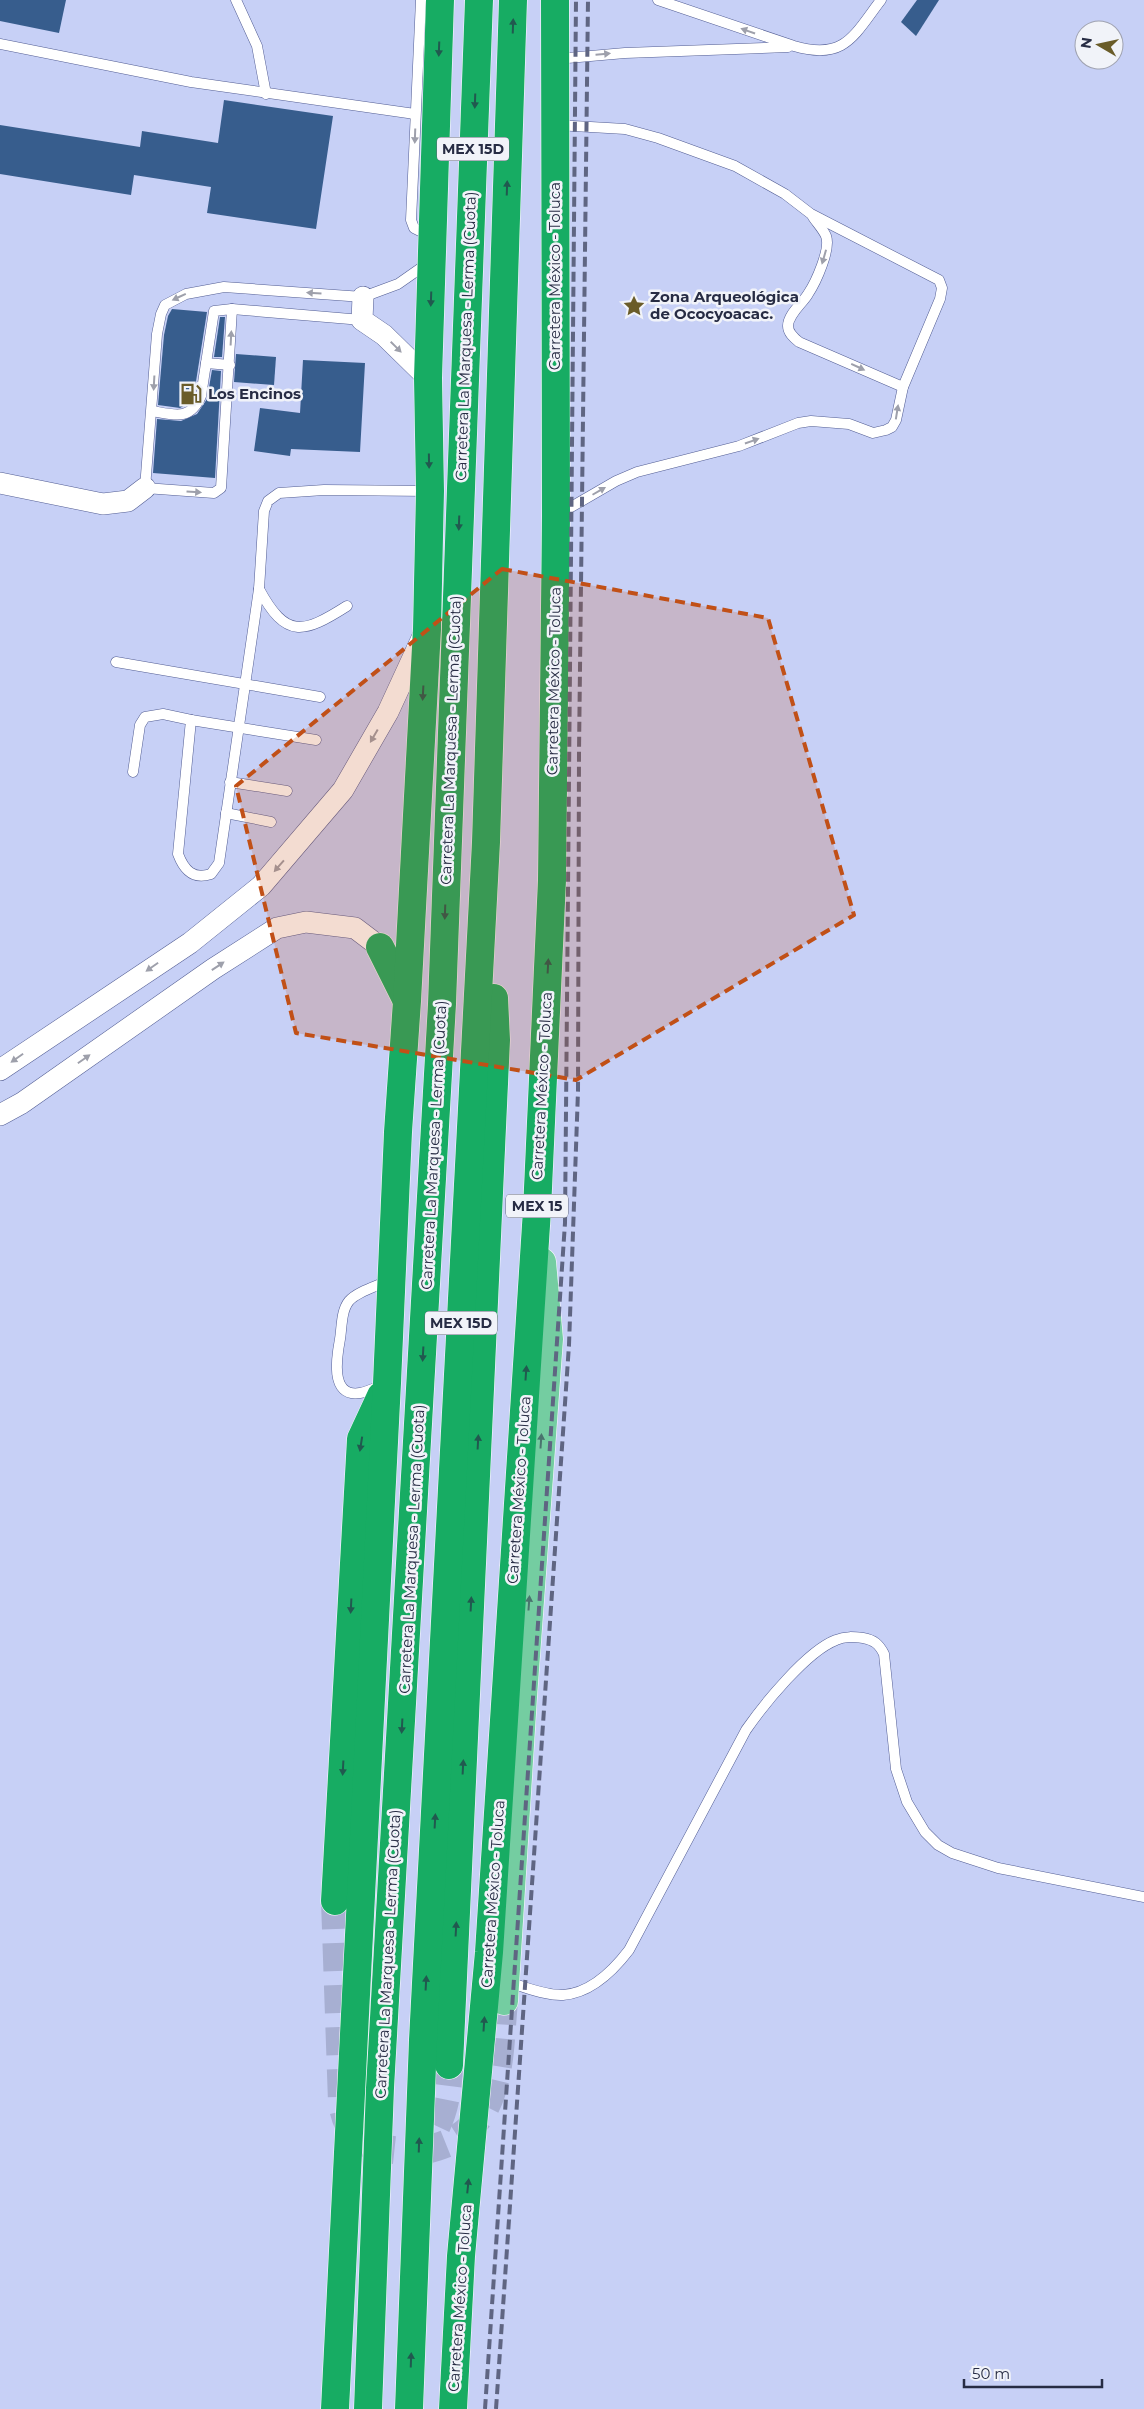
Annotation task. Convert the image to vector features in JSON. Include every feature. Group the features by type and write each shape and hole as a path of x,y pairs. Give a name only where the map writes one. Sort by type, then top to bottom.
{"highway":[{"path":"335,2409 387,1383 390,1280 427,629 430,491 428,378 440,0"},
{"name":"Carretera La Marquesa - Lerma (Cuota)","path":"368,2409 380,2088 442,1004 479,0"},
{"name":"MEX 15D","path":"409,2409 423,2040 486,842 514,0"},
{"name":"Carretera México - Toluca","path":"453,2409 461,2256 490,1952 537,1210 552,880 556,516 555,0"},
{"path":"449,2065 496,1040 486,842"},
{"path":"380,947 407,1001"},
{"path":"335,1901 361,1439 387,1383"}],"main road":[{"path":"505,1991 523,1687 549,1339 537,1210"}],"street":[{"path":"363,297 362,320 384,336 428,378"},
{"path":"0,483 103,504 128,501 145,488"},
{"path":"0,1070 190,943 261,886 343,790 388,712 427,629"},
{"path":"0,1115 22,1103 228,959 277,928 306,922 355,928 380,947"}],"lane":[{"path":"236,0 256,46 266,94"},
{"path":"232,309 221,488 214,493 145,488 157,334 165,305 178,297 224,287 363,297 398,284 433,248 414,228 411,220 421,0"},
{"path":"658,0 794,46 808,50 823,51 840,47 850,41 881,0"},
{"path":"0,44 191,82 416,114"},
{"path":"555,59 625,52 794,46"},
{"path":"554,125 625,129 667,141 735,166 785,194 811,214 939,280 942,288 940,299 903,387 896,420 886,430 873,433 849,424 811,421 798,423 738,446 637,472 616,481 556,516"},
{"path":"811,214 826,235 826,250 821,268 810,292 790,318 788,326 792,336 799,342 903,387"},
{"path":"152,411 180,415 192,411 201,396 213,311 232,309 362,320"},
{"path":"206,363 230,365"},
{"path":"191,720 178,854 182,865 188,872 197,876 205,876 211,874 218,863 259,589 264,511 268,501 279,493 324,490 430,491"},
{"path":"259,589 270,610 282,622 293,627 306,627 316,624 347,606"},
{"path":"116,662 245,686 320,697"},
{"path":"133,772 140,725 145,717 163,714 316,740"},
{"path":"230,782 287,791"},
{"path":"226,812 271,822"},
{"path":"387,1383 358,1394 346,1390 339,1383 336,1368 344,1310 349,1301 390,1280"},
{"path":"505,1991 563,1995 596,1982 615,1968 629,1950 746,1730 770,1697 807,1661 830,1642 851,1636 875,1642 884,1654 896,1769 907,1802 925,1832 938,1845 952,1853 998,1868 1144,1897"}],"highlighted area":[{"path":"502,569 768,618 854,915 576,1080 296,1033 236,786"}],"building":[{"path":"0,0 66,0 59,33 0,21"},
{"path":"917,0 939,0 916,36 901,22"},
{"path":"224,100 333,116 316,229 207,213 211,187 134,175 131,195 0,174 0,125 140,147 142,131 218,143"},
{"path":"172,309 207,312 194,394 187,404 180,408 158,405 164,335 168,316"},
{"path":"220,317 225,317 222,357 214,357"},
{"path":"236,354 276,357 274,385 234,382"},
{"path":"303,360 365,363 360,452 291,449 290,456 254,451 260,408 300,413"},
{"path":"212,370 221,371 215,478 153,473 157,419 181,421 197,414 207,399"}],"tunnel":[{"path":"335,1901 342,2102 351,2130 368,2144 379,2148 419,2152 433,2132 442,2112 447,2089 449,2065"},
{"path":"419,2152 452,2141 469,2129 481,2115 490,2098 495,2080 499,2060 504,2001"}],"railway":[{"path":"485,2409 565,1223 576,0"},
{"path":"496,2409 569,1345 578,1091 579,752 588,0"}],"place":[{"name":"Zona Arqueológica de Ococyoacac.","path":"634,306"},
{"name":"Los Encinos","path":"191,394"}]}
